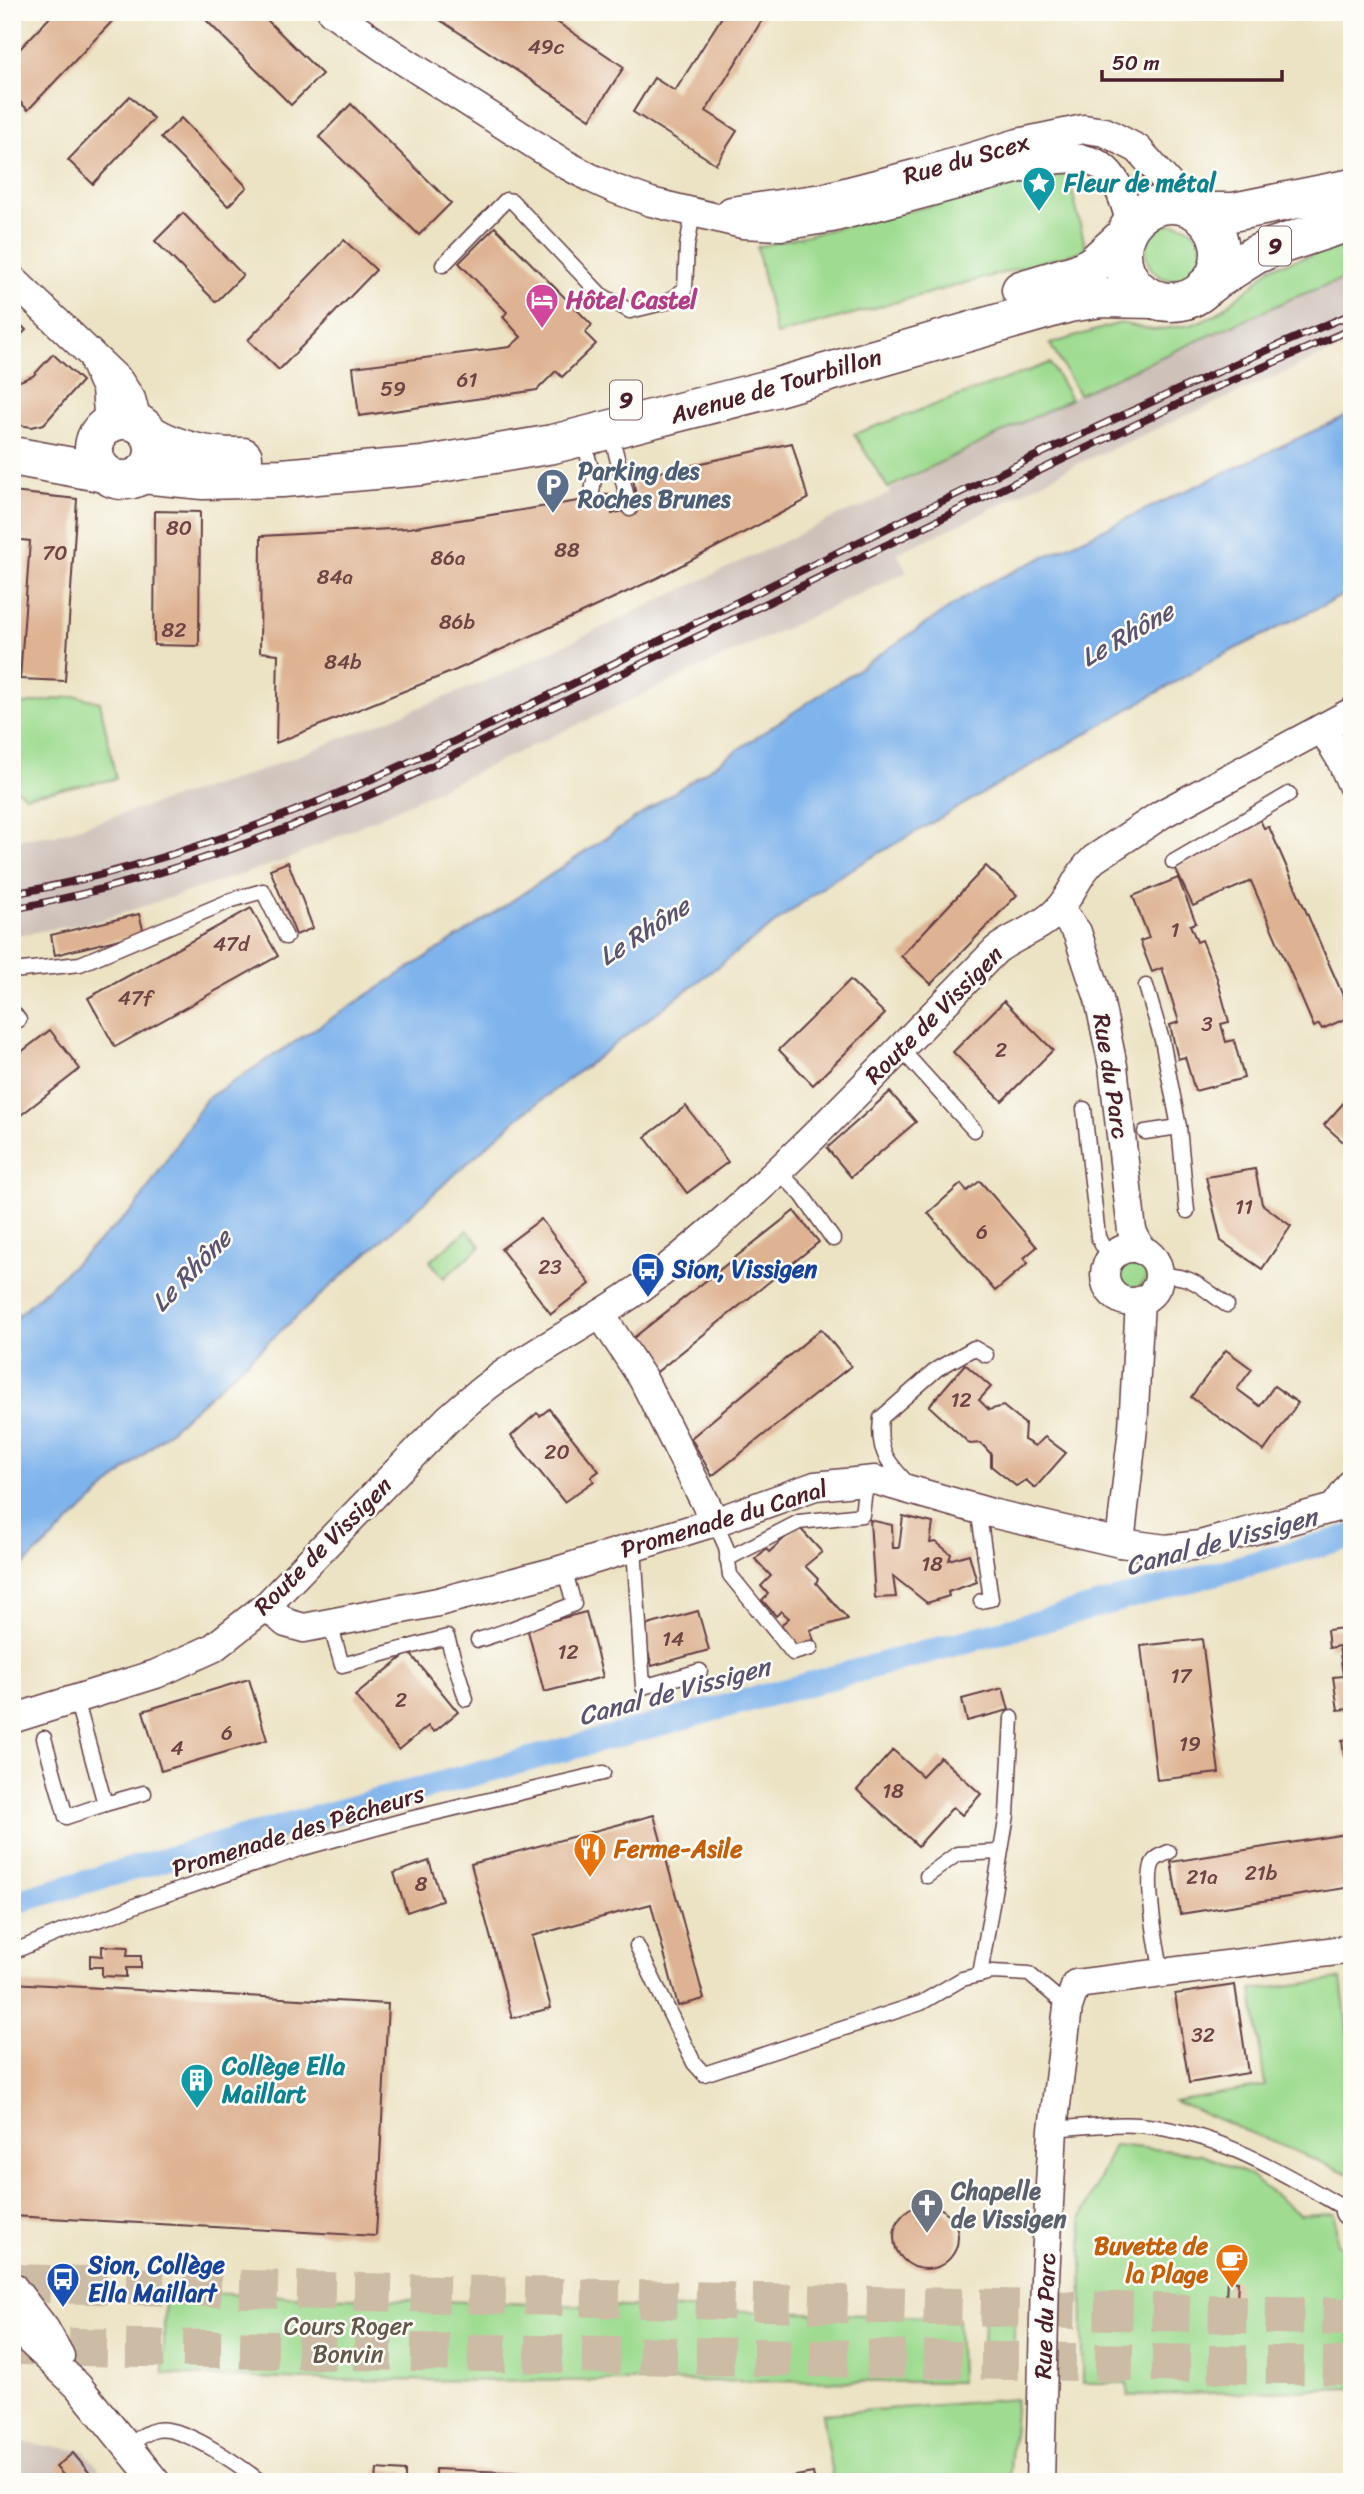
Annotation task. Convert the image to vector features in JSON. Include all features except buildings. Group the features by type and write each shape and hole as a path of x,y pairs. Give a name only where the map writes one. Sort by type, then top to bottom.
{"main road":[{"name":"9","path":"1195,210 1233,212 1352,188"},
{"path":"1176,204 1195,210 1214,229 1220,252 1214,274 1205,287 1193,296 1178,301 1155,299 1137,288 1129,276 1122,256 1128,231 1139,216 1153,207 1176,204"},
{"name":"9","path":"1205,287 1255,255 1352,221"},
{"name":"Avenue de Tourbillon","path":"124,429 191,452 230,457 388,445 498,430 601,407 822,348 1065,277 1093,265 1128,231"},
{"name":"Avenue de Tourbillon","path":"12,456 124,473 203,480 337,474 422,466 596,434 774,388 1069,303 1101,298 1155,299"},
{"path":"12,444 70,442 124,429 153,442 154,456 149,466 124,473 99,465 94,452 124,429"}],"street":[{"name":"Rue du Scex","path":"332,12 565,164 615,190 702,214 754,225 798,225 1048,161 1076,157 1098,163 1108,171 1123,194 1128,231"},
{"name":"Rue du Scex","path":"702,214 822,198 1018,143 1084,129 1112,134 1138,149 1195,210"},
{"path":"12,279 120,381 131,399 124,429"},
{"name":"Route de Vissigen","path":"12,1719 156,1674 213,1648 266,1606 458,1410 509,1370 601,1315 682,1255 778,1171 996,950 1048,919 1059,909 1085,867 1108,848 1172,809 1352,712"},
{"path":"1322,728 1352,785"},
{"name":"Rue du Parc","path":"1059,909 1077,932 1099,999 1113,1066 1132,1231 1128,1252 1154,1260 1158,1276"},
{"path":"1128,1252 1105,1270 1108,1288 1121,1300 1140,1301 1153,1292 1158,1276"},
{"path":"1120,1543 1133,1428 1140,1301"},
{"path":"601,1315 643,1379 715,1522"},
{"name":"Promenade du Canal","path":"266,1606 275,1615 294,1626 304,1628 438,1602 634,1547 715,1522 815,1486 866,1480 914,1490 983,1511 1120,1543 1155,1548 1186,1548 1352,1503"},
{"path":"1072,1995 1162,1973 1352,1949"},
{"name":"Rue du Parc","path":"1040,2482 1045,2286 1054,2129 1072,1995"},
{"path":"12,2286 45,2329 78,2386"},
{"path":"12,2324 78,2386 156,2482"}],"lane":[{"path":"443,265 506,200 512,201 601,295 629,311 667,302 685,289 687,246 702,214"},
{"path":"591,499 596,434"},
{"path":"596,434 630,509"},
{"path":"1173,862 1289,794"},
{"path":"12,971 80,964 232,900 263,891 286,937"},
{"path":"1146,986 1161,1040 1179,1127 1187,1212"},
{"path":"900,1048 974,1130"},
{"path":"1084,1109 1098,1237 1102,1245 1128,1252"},
{"path":"1145,1132 1179,1127"},
{"path":"778,1171 802,1195 832,1239"},
{"path":"1158,1276 1176,1274 1192,1280 1227,1306"},
{"path":"914,1490 887,1461 878,1439 881,1418 937,1369 974,1348 985,1355"},
{"path":"1323,1510 1352,1471"},
{"path":"727,1559 799,1522 862,1516 866,1480"},
{"path":"981,1601 991,1599 980,1522 983,1511"},
{"path":"715,1522 726,1547 730,1575 793,1653 811,1648"},
{"path":"634,1547 643,1687 700,1671"},
{"path":"478,1640 508,1632 522,1623 574,1604 564,1568"},
{"path":"330,1624 342,1665 447,1637 466,1699"},
{"path":"76,1699 105,1804"},
{"path":"979,1975 1007,1815 1012,1718"},
{"path":"44,1738 66,1817 144,1793"},
{"name":"Promenade des Pêcheurs","path":"12,1952 62,1931 303,1848 409,1819 603,1773"},
{"path":"927,1876 957,1854 1000,1852"},
{"path":"1162,1973 1149,1874 1154,1860 1169,1852"},
{"path":"637,1946 694,2063 704,2074 921,2003 962,1979 992,1972 1029,1974 1072,1995"},
{"path":"1054,2129 1137,2125 1195,2134 1253,2156 1350,2212"},
{"path":"128,2446 146,2433 158,2429 190,2437 233,2460 261,2482"}],"shaded area":[{"path":"1352,276 1352,345 1075,465 969,520 897,553 907,572 289,859 98,921 12,936 12,840 55,835 254,773 501,675 839,515 863,507 890,493 889,490 1079,394 1295,297"},
{"path":"12,2441 84,2451 110,2482 12,2482"}],"green space":[{"path":"1068,173 1086,250 776,335 757,247"},
{"path":"1174,224 1185,226 1194,232 1200,241 1200,263 1194,272 1185,278 1174,280 1163,278 1154,272 1148,263 1146,252 1148,241 1154,232 1163,226"},
{"path":"1352,243 1352,276 1295,297 1079,394 1050,344 1120,323 1154,330 1191,325 1215,315 1271,267"},
{"path":"1050,363 1071,399 888,488 854,434"},
{"path":"77,696 100,702 116,779 25,796 18,790 12,791 12,706"},
{"path":"467,1230 481,1246 444,1278 430,1261"},
{"path":"1132,1260 1142,1264 1146,1274 1142,1284 1132,1288 1122,1284 1118,1274 1122,1264"},
{"path":"1341,1979 1352,2068 1352,2175 1174,2101 1265,2086 1252,1990"},
{"path":"1114,2145 1202,2154 1249,2175 1300,2215 1335,2213 1337,2244 1352,2255 1352,2388 1128,2396 1126,2383 1083,2383 1082,2217"},
{"name":"Cours Roger Bonvin","path":"165,2292 958,2318 960,2382 305,2380 163,2374"},
{"path":"984,2319 1015,2319 1012,2372 982,2370"},
{"path":"1016,2399 1009,2482 833,2482 822,2414"}],"water":[{"name":"Le Rhône","path":"1352,413 1352,591 1219,657 831,881 520,1116 12,1576 12,1321 135,1208 206,1099 470,929 982,586"}],"waterway":[{"name":"Canal de Vissigen","path":"12,1903 346,1809 1352,1536"}],"tunnel":[{"path":"12,2283 1352,2317"},
{"path":"12,2346 1352,2366"}],"railway":[{"path":"12,894 99,875 185,850 269,821 351,788 513,713 1095,428 1352,314"},
{"path":"12,909 156,874 296,825 388,787 1193,397 1352,329"}],"place":[{"name":"Fleur de métal","path":"1039,213"},
{"name":"Hôtel Castel","path":"542,330"},
{"name":"Parking des Roches Brunes","path":"553,515"},
{"name":"Sion, Vissigen","path":"648,1299"},
{"name":"Ferme-Asile","path":"590,1879"},
{"name":"Collège Ella Maillart","path":"197,2110"},
{"name":"Chapelle de Vissigen","path":"927,2235"},
{"name":"Buvette de la Plage","path":"1232,2290"},
{"name":"Sion, Collège Ella Maillart","path":"63,2309"}]}
